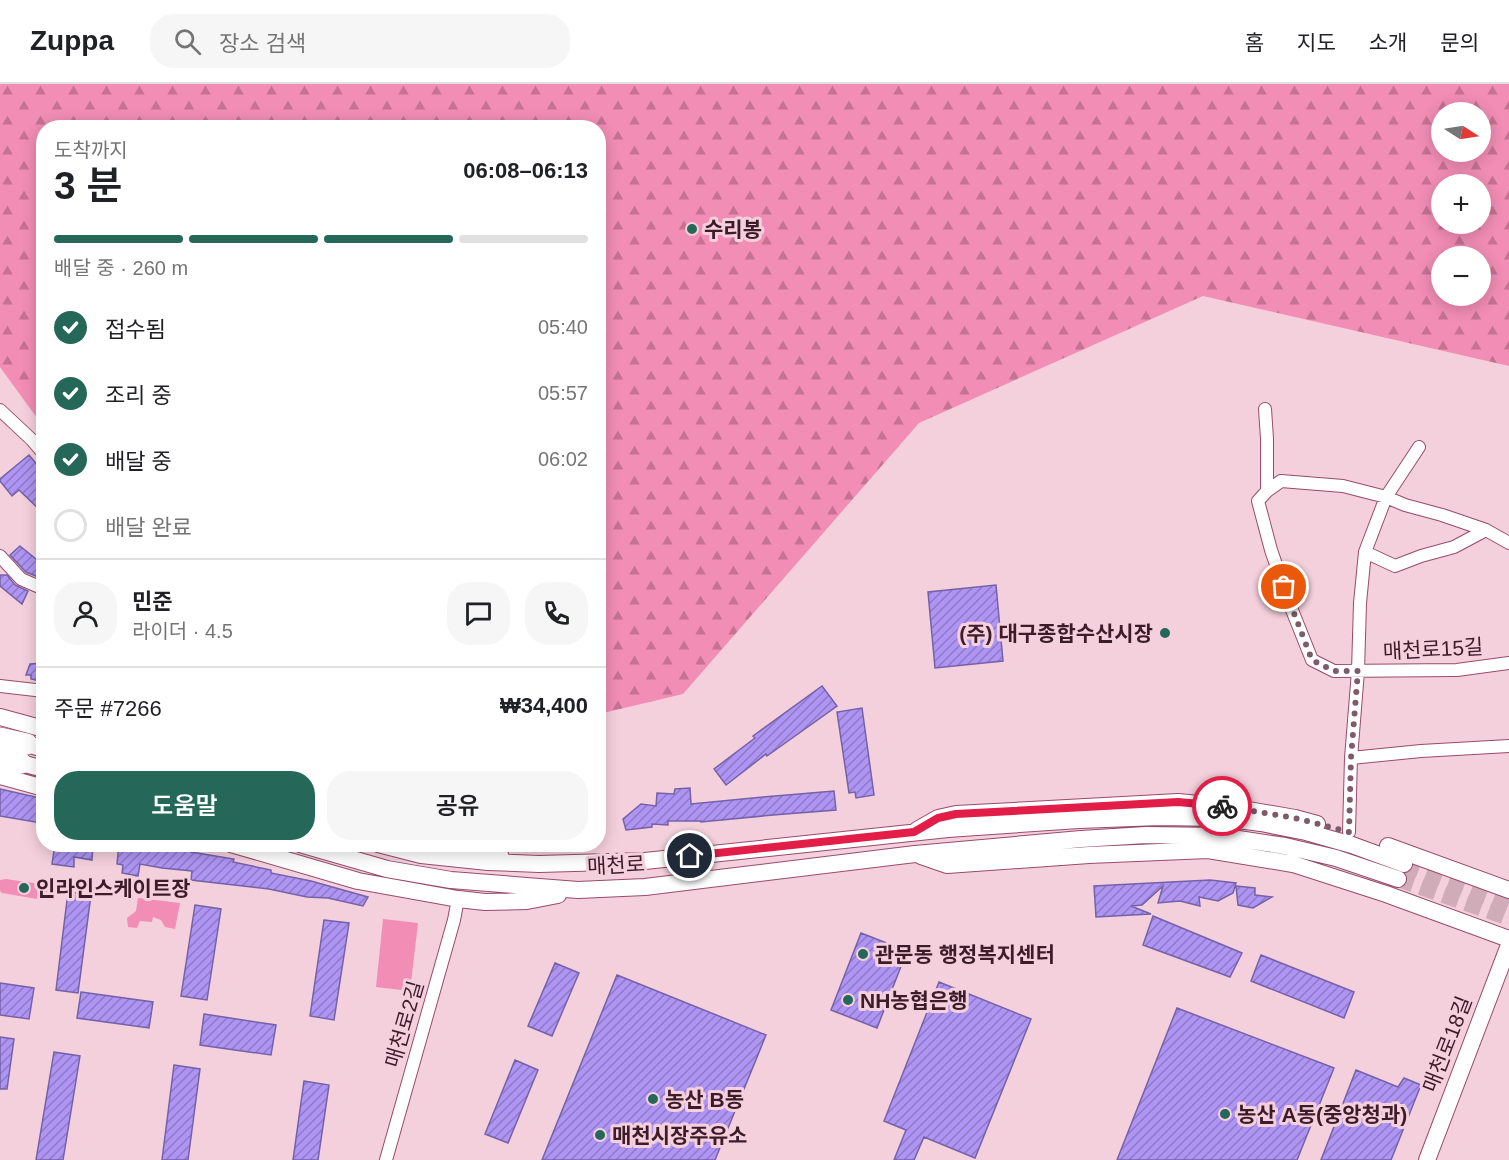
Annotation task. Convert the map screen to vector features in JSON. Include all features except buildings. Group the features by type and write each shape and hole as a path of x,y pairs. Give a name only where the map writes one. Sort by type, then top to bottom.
{"highway":[{"path":"0,738 30,752"},
{"path":"0,758 30,752"}],"main road":[{"path":"0,717 36,727"},
{"path":"0,776 36,786"},
{"path":"914,832 938,818 956,814 1178,802 1231,807 1295,818 1349,832 1509,890"},
{"name":"매천로","path":"328,852 387,869 451,880 578,890 645,887 915,854 1146,835 1220,836 1285,846 1401,871 1352,845 1306,832 1223,818 1159,817 1079,820 914,832 645,861 539,864 488,862 409,852"},
{"path":"915,854 947,865 1089,855 1208,850 1293,864 1386,894 1509,939"},
{"path":"258,852 358,881 458,899 485,902 527,902 578,890"},
{"path":"489,852 539,864"},
{"name":"매천로18길","path":"1427,1160 1509,945"}],"street":[{"name":"매천로15길","path":"1264,409 1267,439 1267,491 1258,501 1271,550 1312,660 1334,671 1457,670 1509,663"},
{"path":"0,410 36,444"},
{"name":"매천로15길","path":"1349,832 1351,758 1365,552 1386,497 1419,447"},
{"path":"1267,491 1281,482 1343,486 1386,497 1486,530 1509,543"},
{"path":"1365,552 1395,566 1420,556 1454,547 1486,530"},
{"path":"0,556 21,579 36,586"},
{"path":"0,686 36,690"},
{"path":"1351,758 1509,746"},
{"name":"매천로2길","path":"386,1160 458,899"}],"green space":[{"path":"0,84 1509,84 1509,366 1203,296 919,423 683,694 606,712 606,120 36,120 36,417 0,367"},
{"name":"인라인스케이트장","path":"0,880 47,885 50,891 49,898 43,900 2,893"},
{"path":"138,898 180,903 175,929 165,927 161,920 153,917 152,922 140,921 137,928 128,927 127,918 136,911"},
{"path":"383,919 418,923 410,991 376,987"}],"tunnel":[{"path":"1404,864 1509,905"},
{"path":"1398,879 1509,918"}],"way so far":[{"path":"1222,806 1295,818 1349,832 1351,758 1358,671 1334,671 1312,660 1284,587"}],"place":[{"name":"수리봉","path":"692,229"},
{"name":"(주) 대구종합수산시장","path":"1165,633"},
{"name":"인라인스케이트장","path":"24,888"},
{"name":"관문동 행정복지센터","path":"863,954"},
{"name":"NH농협은행","path":"848,1000"},
{"name":"농산 B동","path":"653,1099"},
{"name":"농산 A동(중앙청과)","path":"1225,1114"},
{"name":"매천시장주유소","path":"600,1135"}],"route":[{"path":"690,856 914,832 938,818 956,814 1178,802 1222,806"}]}
